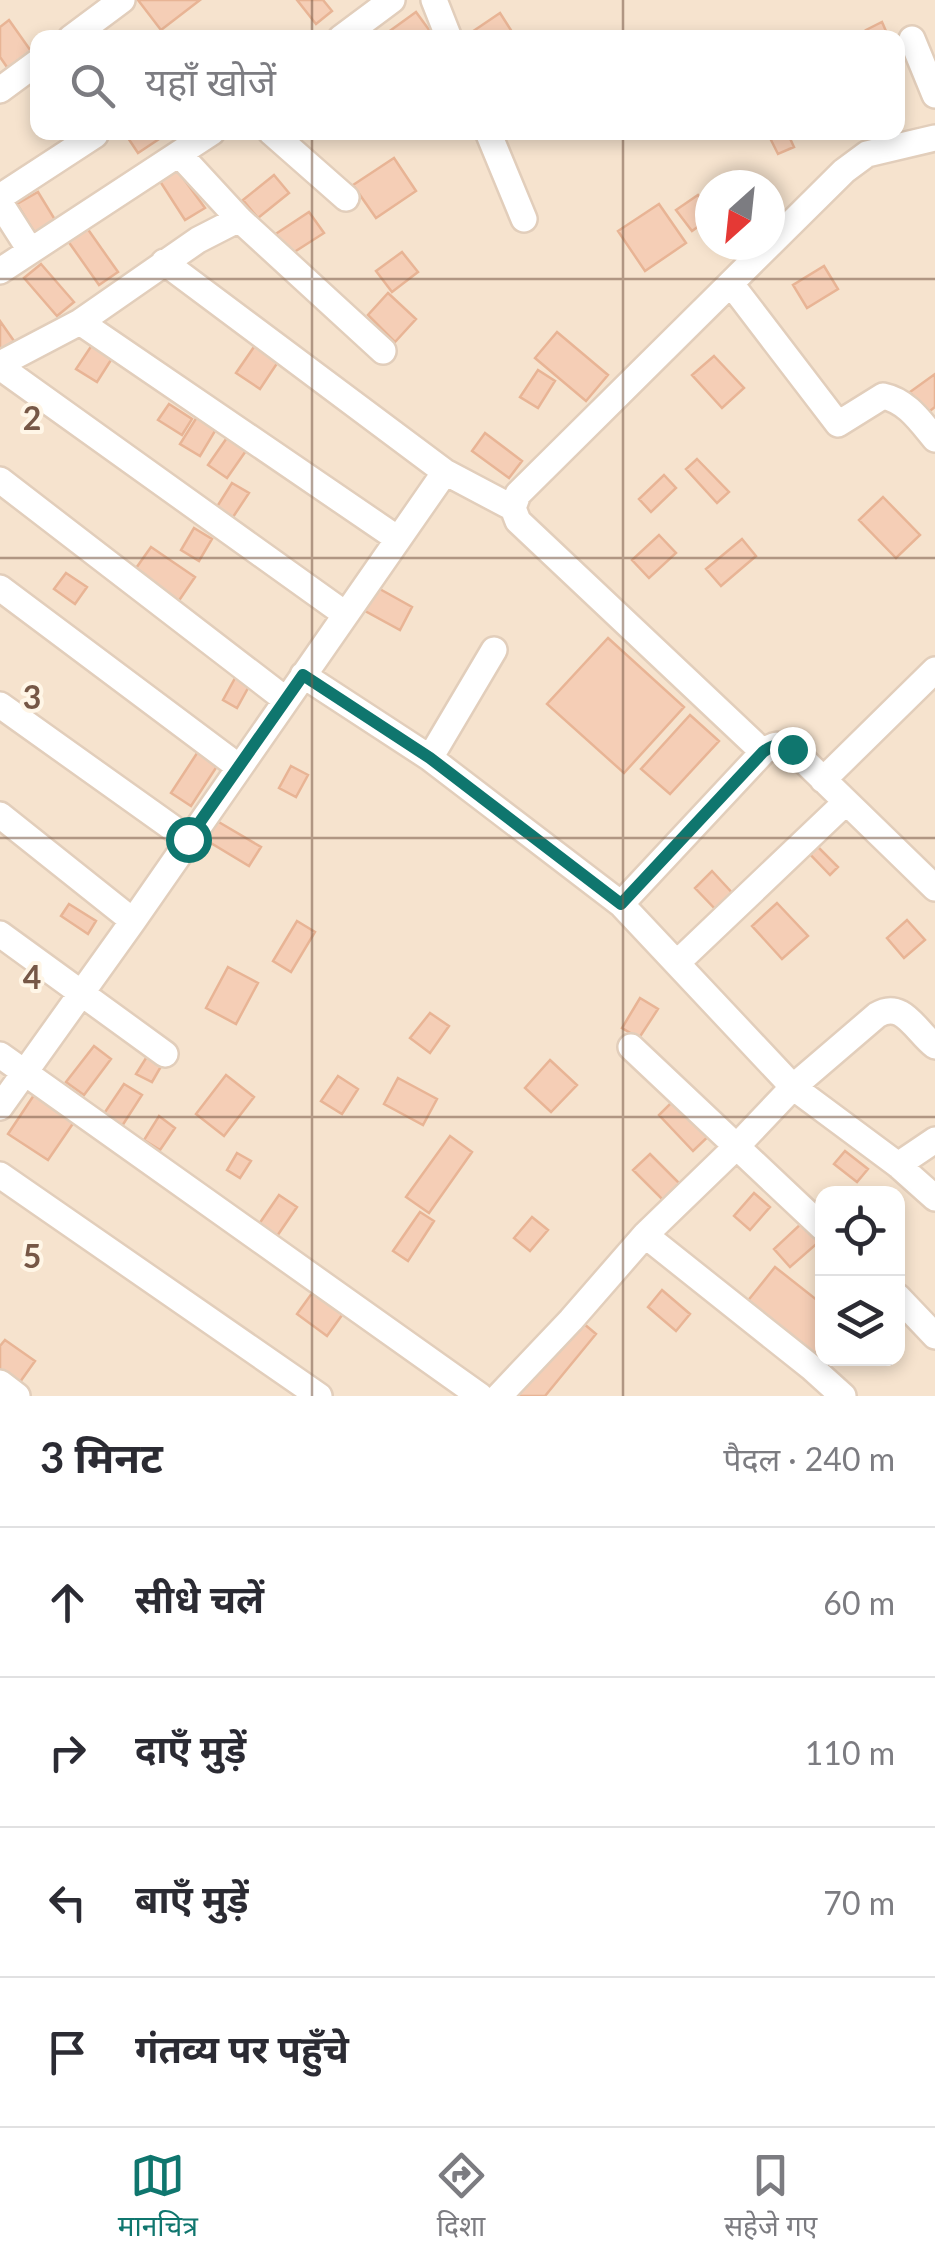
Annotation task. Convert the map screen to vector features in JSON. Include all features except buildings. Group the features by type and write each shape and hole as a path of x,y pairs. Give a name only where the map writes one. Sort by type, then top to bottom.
{"street":[{"path":"82,30 122,0"},
{"path":"352,30 392,0"},
{"path":"434,0 446,30"},
{"path":"912,39 935,95"},
{"path":"0,90 30,68"},
{"path":"512,508 518,494 844,172 862,144 935,138"},
{"path":"30,250 0,200 88,140"},
{"path":"0,271 201,140"},
{"path":"281,140 346,198"},
{"path":"491,140 524,218"},
{"path":"180,155 239,219 382,351"},
{"path":"239,219 164,262 80,322 0,366 345,614"},
{"path":"164,262 444,472 512,508 518,521 763,752"},
{"path":"731,284 838,424 883,396 896,399 914,413 935,438"},
{"path":"80,322 398,539"},
{"path":"0,1106 444,472"},
{"path":"0,480 286,700"},
{"path":"0,588 239,768"},
{"path":"430,758 494,650"},
{"path":"823,780 935,670"},
{"path":"303,675 430,758 621,904 792,1087 898,1165 935,1198"},
{"path":"0,705 188,839"},
{"path":"621,904 763,752 782,744 792,749 935,888"},
{"path":"677,964 846,802"},
{"path":"0,816 133,921"},
{"path":"0,934 165,1054"},
{"path":"499,1396 646,1235 792,1087 877,1014 887,1008 896,1010 935,1046"},
{"path":"631,1047 815,1220"},
{"path":"0,1056 480,1396"},
{"path":"898,1165 935,1140"},
{"path":"0,1175 319,1396"},
{"path":"646,1235 842,1396"},
{"path":"905,1305 935,1336"},
{"path":"0,1383 17,1396"}],"shaded area":[{"path":"0,0 935,0 935,1396 0,1396"}],"route":[{"path":"188,839 303,675 430,758 621,904 763,752 782,744 792,749"}]}
